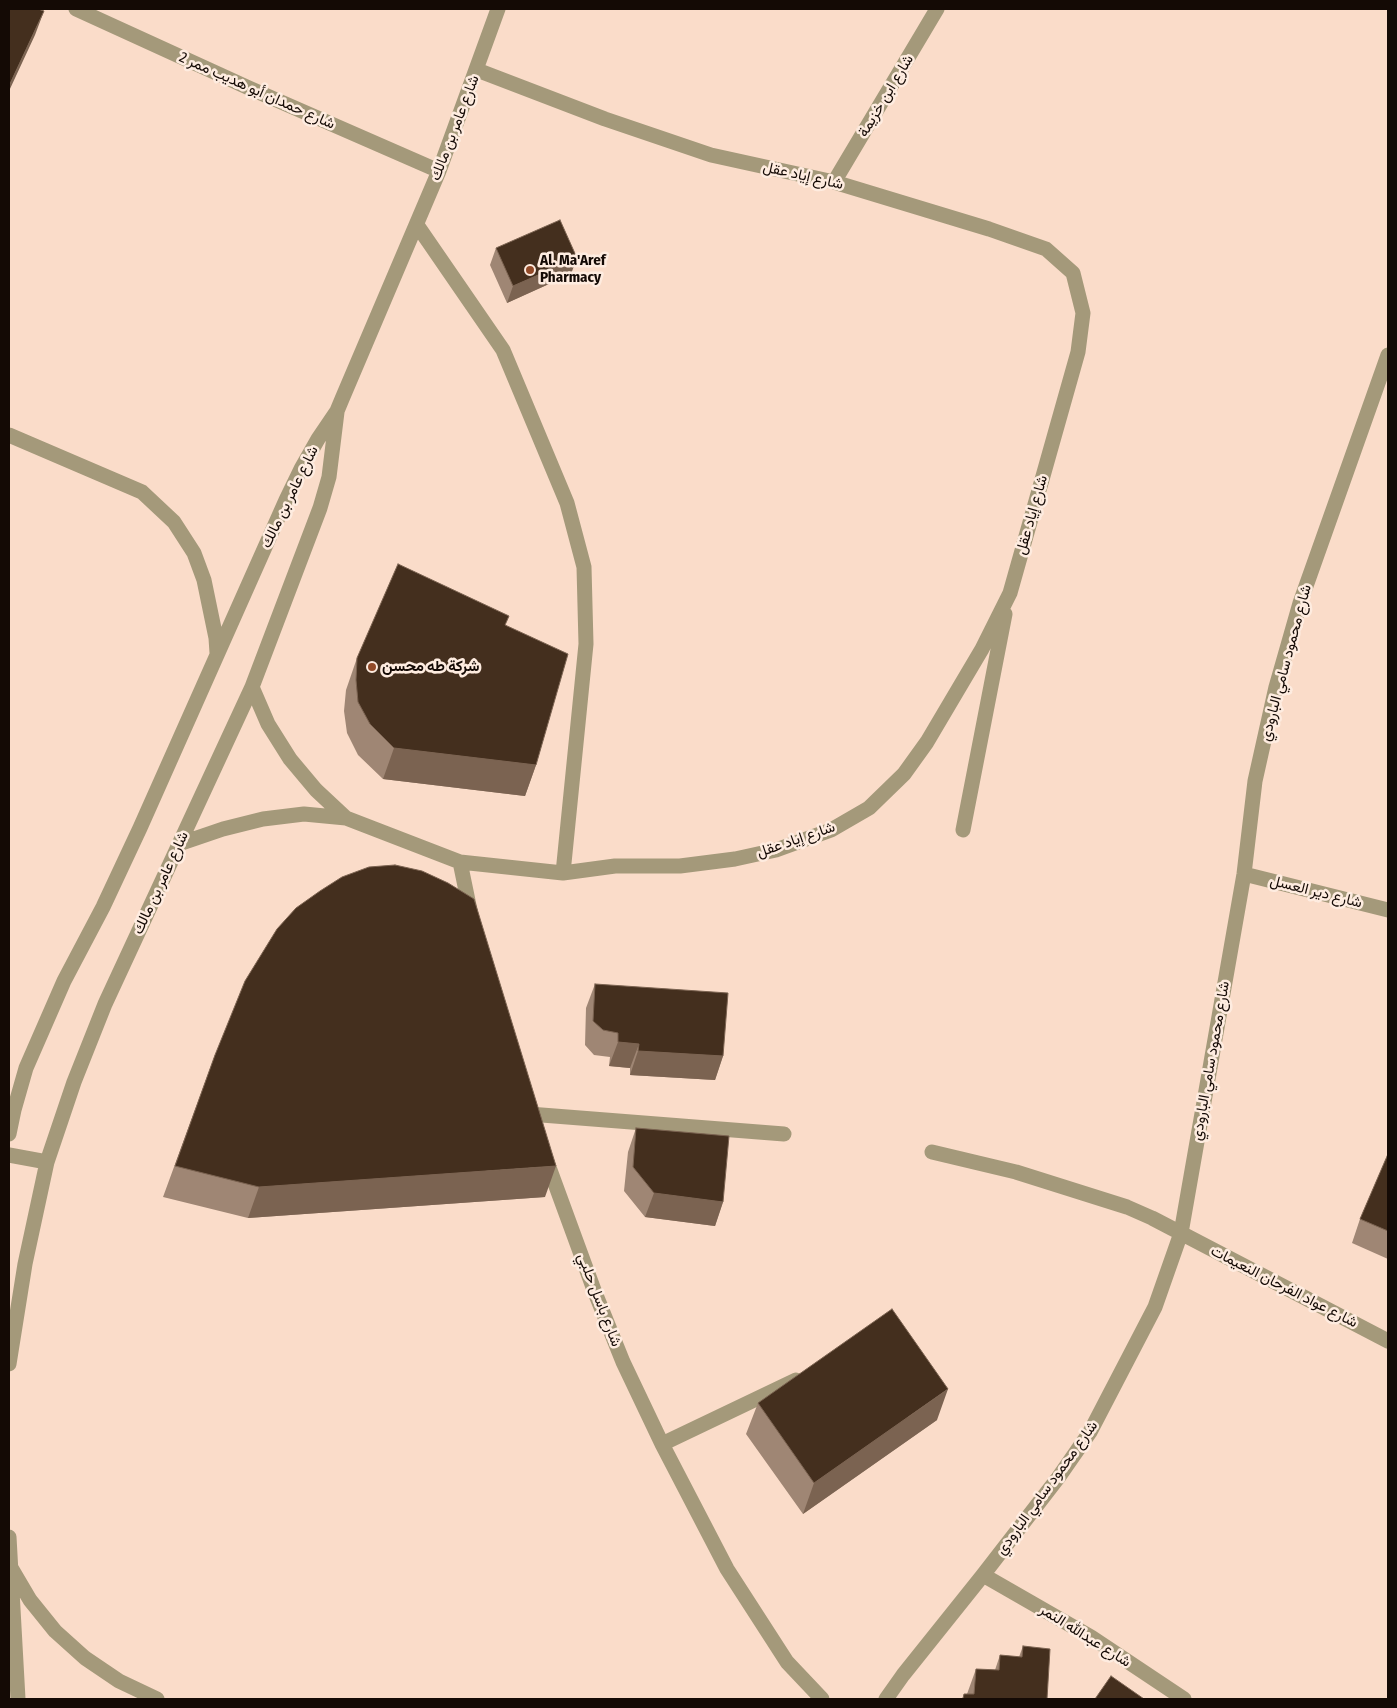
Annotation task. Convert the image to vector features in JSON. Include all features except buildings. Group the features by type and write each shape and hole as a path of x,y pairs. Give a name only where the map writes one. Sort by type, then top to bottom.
{"street":[{"name":"شارع حمدان أبو هديب ممر 2","path":"76,9 240,84 439,171"},
{"name":"شارع عامر بن مالك","path":"9,1134 26,1068 64,981 103,907 140,828 297,477 318,439 337,411 439,171 498,9"},
{"name":"شارع ابن خزيمة","path":"834,182 937,9"},
{"name":"شارع إياد عقل","path":"179,844 223,829 263,819 304,814 346,818 460,862 521,870 563,873 615,866 680,866 735,860 776,850 832,830 868,808 904,774 927,742 982,649 1010,592 1078,352 1083,313 1073,273 1046,249 989,229 834,182 711,154 605,119 477,70"},
{"path":"417,225 503,350 567,503 584,568 586,644 563,873"},
{"name":"شارع محمود سامي البارودي","path":"886,1699 1058,1478 1090,1432 1155,1307 1181,1233 1244,874 1255,782 1276,687 1300,603 1388,354"},
{"name":"شارع عامر بن مالك","path":"9,1364 26,1264 47,1162 74,1082 105,1004 252,687 320,508 329,477 337,411"},
{"path":"9,435 142,492 174,522 194,553 204,580 217,655"},
{"path":"963,830 1010,592"},
{"name":"شارع إياد عقل","path":"252,687 268,724 290,759 316,790 346,818"},
{"path":"460,862 475,928"},
{"name":"شارع دير العسل","path":"1244,874 1388,910"},
{"path":"524,1096 536,1132"},
{"path":"529,1114 784,1134"},
{"name":"شارع باسل حلبي","path":"542,1150 623,1362 662,1444 732,1577 787,1662 822,1699"},
{"name":"شارع عواد الفرحان النعيمات","path":"932,1152 1016,1172 1127,1207 1181,1233 1388,1341"},
{"path":"9,1155 47,1162"},
{"path":"662,1444 798,1380"},
{"path":"9,1537 18,1699"},
{"path":"10,1566 30,1600 55,1631 85,1658 118,1681 155,1699"},
{"name":"شارع عبدالله النمر","path":"984,1574 1091,1638 1184,1699"}],"place":[{"name":"Al. Ma'Aref Pharmacy","path":"530,270"},
{"name":"شركة طه محسن","path":"372,667"}]}
